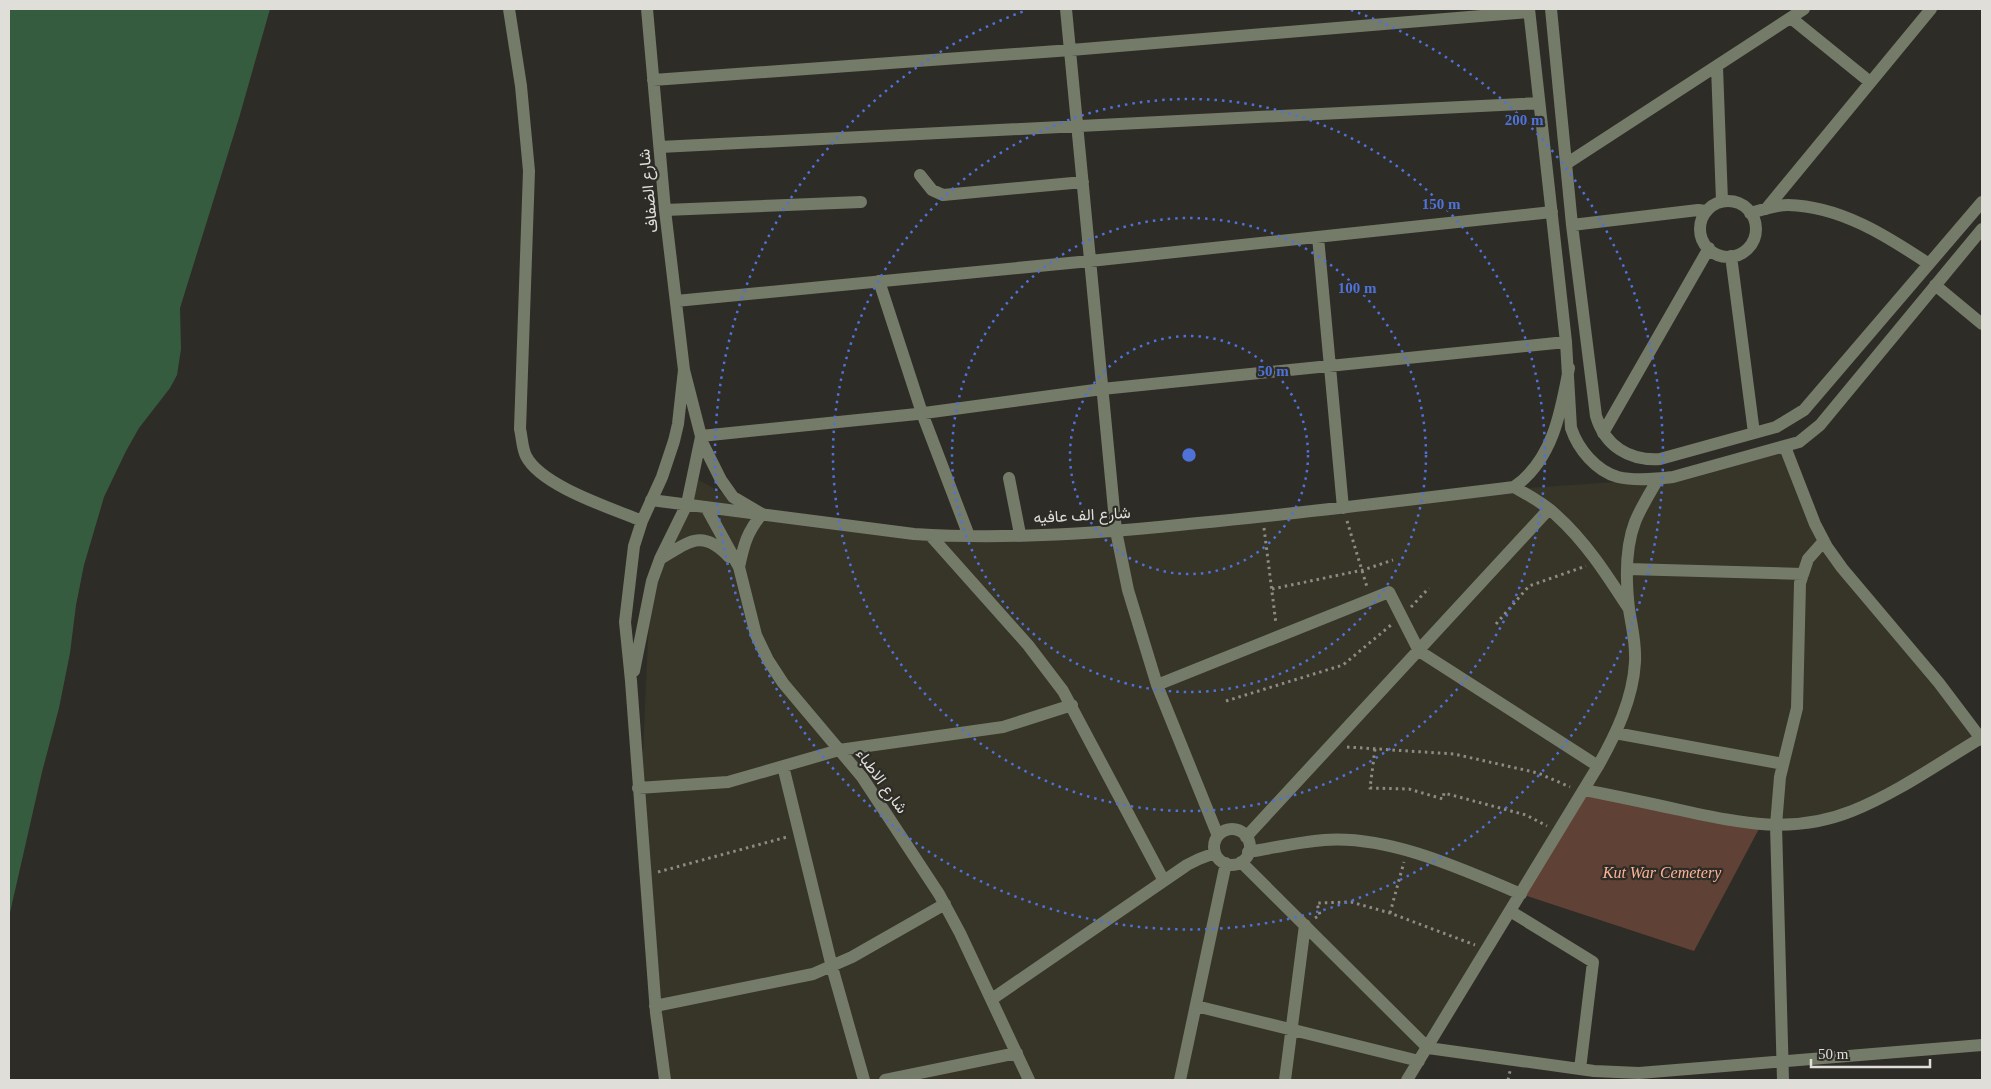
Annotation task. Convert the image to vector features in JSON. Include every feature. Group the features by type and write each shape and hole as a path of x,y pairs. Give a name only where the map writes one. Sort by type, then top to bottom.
{"street":[{"path":"509,9 521,86 529,171 520,429 526,456 544,477 571,491 642,521"},
{"name":"شارع الضفاف","path":"647,9 665,210 684,370"},
{"path":"1066,9 1116,531 1128,590 1157,685 1218,836"},
{"path":"1551,9 1572,225 1596,416 1608,440 1623,452 1650,460 1660,459 1776,427 1804,410 1982,202"},
{"path":"1566,164 1804,9"},
{"path":"1766,209 1931,9"},
{"path":"653,80 1071,50 1529,10 1569,368 1571,428 1575,440 1591,460 1618,477 1658,479 1673,477 1799,442 1820,425 1982,229"},
{"path":"1791,18 1870,82"},
{"path":"1717,67 1722,202"},
{"path":"660,147 1539,103"},
{"path":"920,175 932,190 943,195 1083,182"},
{"path":"1731,201 1740,204 1750,213 1755,226 1755,235 1751,243 1746,250 1738,255 1720,255 1708,248 1701,236 1700,227 1706,211 1722,202 1731,201"},
{"path":"665,210 860,202"},
{"path":"1750,213 1786,205 1806,206 1847,218 1899,244 1929,264"},
{"path":"1572,225 1698,210 1706,211"},
{"path":"676,301 1090,261 1552,212"},
{"path":"1318,237 1343,508"},
{"path":"1603,433 1708,248"},
{"path":"1731,256 1754,432"},
{"path":"879,282 922,413 969,536"},
{"path":"1935,285 1982,324"},
{"path":"701,436 922,413 1102,389 1566,342"},
{"path":"1569,368 1562,409 1552,437 1530,475 1514,487 1549,509 1579,537 1598,561 1629,609"},
{"path":"684,370 703,444 721,480 733,497 762,514 750,528 744,542 739,567"},
{"path":"665,1080 656,1006 638,788 632,681 625,622 632,559 642,521 674,441 684,370"},
{"path":"632,681 652,581 660,559 687,504 701,436"},
{"path":"1583,791 1735,822 1776,825 1820,820 1851,811 1878,799 1981,739 1939,683 1842,568 1815,524 1785,447"},
{"path":"1009,478 1020,534"},
{"path":"1407,1080 1598,766 1615,733 1630,693 1634,664 1635,639 1629,609 1629,547 1634,524 1658,479"},
{"name":"شارع الف عافيه","path":"651,500 930,535 969,536 1116,531 1262,517 1514,487"},
{"name":"شارع الاطباء","path":"706,507 739,567 756,635 768,660 783,683 862,777 945,904 1029,1080"},
{"path":"1246,837 1549,509"},
{"path":"930,535 1028,644 1063,690 1164,881"},
{"path":"660,559 694,540 712,542 739,567"},
{"path":"1783,1080 1776,825 1780,777 1797,708 1800,583 1808,559 1824,541"},
{"path":"1628,569 1802,574"},
{"path":"1157,685 1389,592 1418,651 1598,766"},
{"path":"638,788 728,782 838,750 1003,727 1072,705"},
{"path":"1615,733 1783,764"},
{"path":"783,766 832,967 864,1080"},
{"path":"1245,857 1249,846 1246,837 1240,831 1228,829 1218,836 1214,847 1215,853 1218,858 1226,863 1235,864 1245,857 1325,840 1374,843 1446,863 1521,894"},
{"path":"992,999 1164,881 1199,859 1215,853"},
{"path":"1245,857 1304,925 1428,1048 1580,1069 1639,1072 1982,1045"},
{"path":"1180,1080 1226,863"},
{"path":"656,1006 813,974 832,967 945,904"},
{"path":"1510,912 1593,962 1580,1069"},
{"path":"1285,1080 1304,925"},
{"path":"1196,1006 1419,1061"},
{"path":"885,1080 1017,1053"}],"path":[{"path":"1343,508 1371,599"},
{"path":"1262,517 1278,637"},
{"path":"1272,589 1362,570 1393,560"},
{"path":"1496,624 1529,586 1598,561"},
{"path":"1226,701 1343,665 1402,617 1430,588"},
{"path":"1335,741 1346,747 1454,754 1538,773 1583,791"},
{"path":"1375,749 1370,788 1409,790 1443,799 1444,793 1526,815 1558,832"},
{"path":"645,876 800,834"},
{"path":"1390,914 1406,852"},
{"path":"1304,925 1320,916 1317,903 1351,902 1390,914 1487,950"}],"shaded area":[{"path":"9,9 270,9 239,118 180,308 181,349 177,375 170,388 139,428 126,451 104,497 84,565 59,708 42,772 9,917"},
{"path":"1792,446 1827,547 1981,738 1851,811 1761,825 1584,790 1407,1080 667,1080 642,772 650,596 695,478 746,506 930,535 1116,531 1484,491 1658,479"}],"green space":[{"name":"Kut War Cemetery","path":"1584,790 1761,825 1694,951 1521,894"}]}
